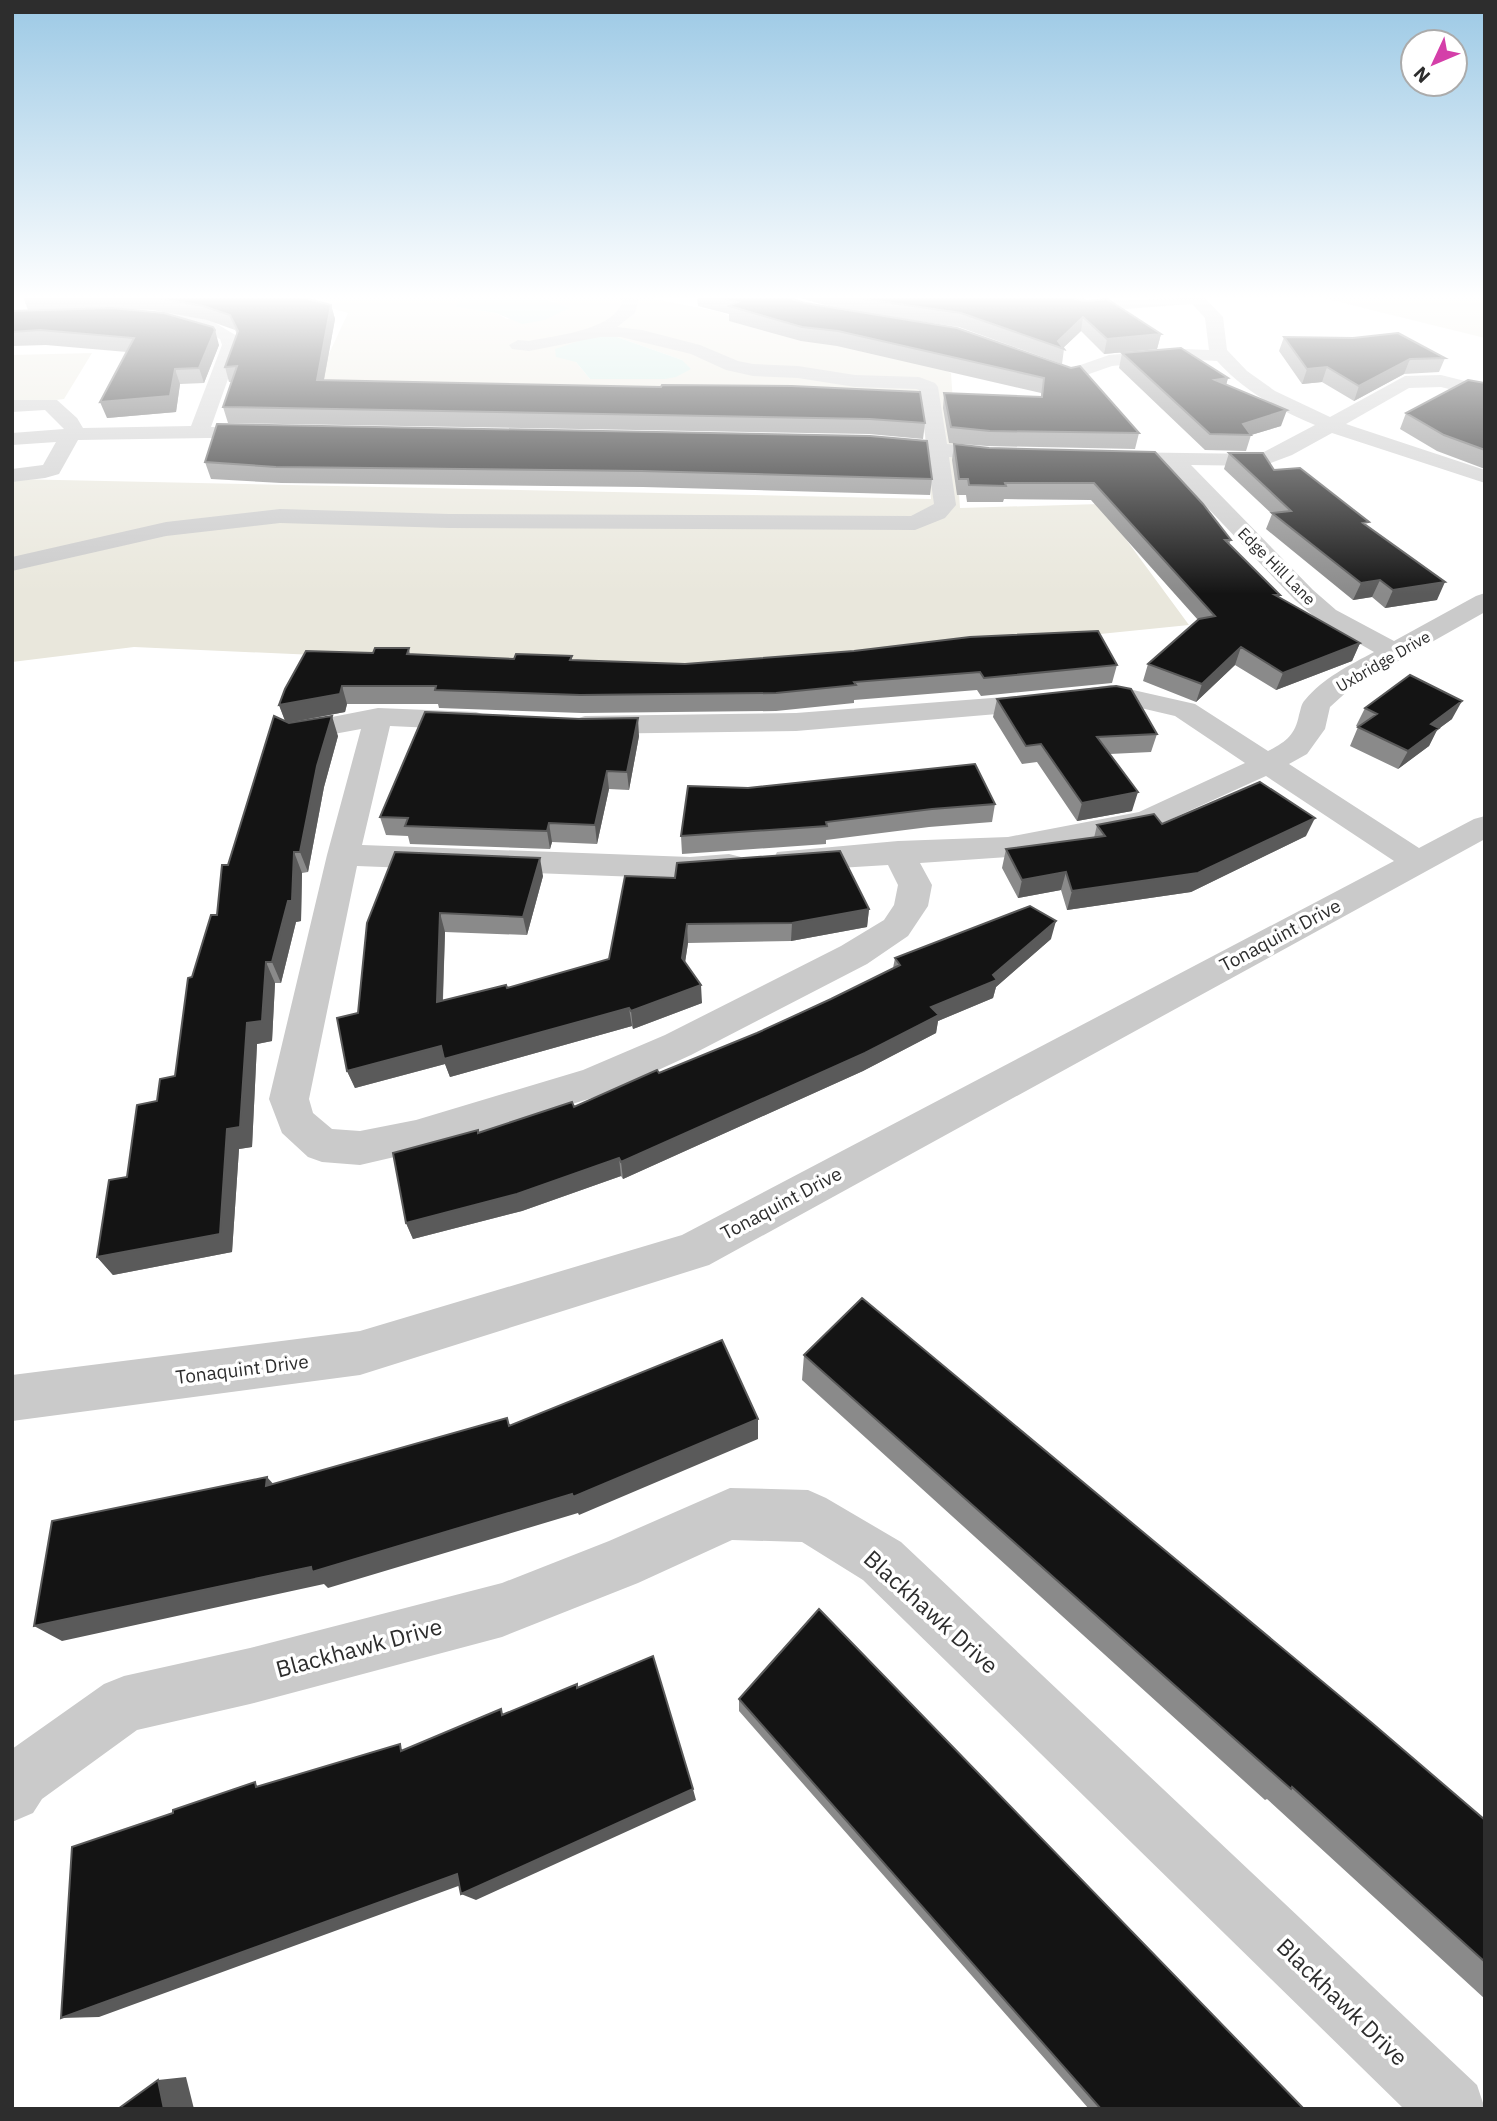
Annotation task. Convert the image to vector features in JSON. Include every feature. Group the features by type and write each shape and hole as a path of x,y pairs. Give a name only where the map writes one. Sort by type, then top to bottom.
{"street":[{"path":"199,432 212,396"},
{"path":"12,564 166,529 280,516 449,521 915,523 937,513 945,505 929,396"},
{"path":"1268,396 1329,424 1485,477"},
{"path":"1094,458 1263,460 1380,396"},
{"path":"12,406 50,404 74,429 51,469 12,476"},
{"path":"12,439 199,432 283,433"},
{"path":"855,443 1027,456"},
{"name":"Edge Hill Lane","path":"1174,460 1320,608 1395,653"},
{"name":"Uxbridge Drive","path":"343,855 690,868 898,852 1007,847 1147,820 1269,764 1297,748 1311,729 1315,704 1342,681 1485,601"},
{"path":"555,724 796,722 1057,701 1111,693 1185,710 1417,861"},
{"path":"296,732 378,717 500,722"},
{"path":"378,717 343,855 289,1098 296,1122 322,1145 360,1149 416,1136 594,1082 678,1045 854,955 896,928 911,906 915,885 898,852"},
{"name":"Tonaquint Drive","path":"12,1398 360,1353 693,1251 1485,826"},
{"name":"Blackhawk Drive","path":"12,1792 21,1778 124,1704 250,1676 502,1610 730,1514 808,1516 882,1561 1453,2109"}],"shaded area":[{"path":"12,396 66,396 64,399 12,405"},
{"path":"660,396 953,396 960,508 1100,504 1189,625 717,673 134,647 12,662 12,479 931,499 922,402"}],"building":[{"path":"103,396 170,396 170,396 100,402"},
{"path":"227,396 921,396 925,423 870,419 223,407"},
{"path":"945,396 1106,396 1139,433 990,431 951,427"},
{"path":"1169,396 1253,396 1287,410 1243,424 1251,435 1210,434"},
{"path":"1438,396 1485,396 1485,450 1444,435 1406,413"},
{"path":"217,424 870,436 927,441 932,479 642,471 276,467 205,462"},
{"path":"954,444 989,448 1155,452 1203,504 1231,540 1225,540 1280,595 1275,595 1360,643 1283,673 1241,647 1202,684 1148,664 1199,619 1215,616 1094,483 969,485 968,479 959,479"},
{"path":"1229,453 1263,453 1274,470 1300,468 1369,522 1363,523 1445,582 1393,590 1380,580 1361,583 1272,513 1291,511"},
{"path":"1098,631 1117,665 984,678 980,672 854,682 856,685 776,693 580,695 435,690 436,686 342,686 340,694 279,705 306,651 373,653 375,648 409,648 407,654 514,659 516,654 572,656 570,660 685,664 854,651 970,637"},
{"path":"1410,675 1462,701 1431,724 1439,728 1408,751 1358,727 1377,714 1365,708"},
{"path":"1116,686 1131,689 1157,734 1097,737 1138,792 1082,803 1041,744 1026,746 997,699"},
{"path":"425,712 580,719 638,718 627,772 607,771 595,825 549,823 547,831 405,826 408,818 380,817"},
{"path":"274,716 289,723 332,716 317,766 300,852 294,852 292,901 288,901 272,962 266,962 262,1021 247,1023 240,1127 227,1129 220,1234 97,1257 109,1180 127,1177 137,1105 157,1101 160,1079 175,1076 188,978 192,977 211,915 217,915 222,865 228,865"},
{"path":"975,764 995,804 826,822 827,826 681,836 688,786 748,788"},
{"path":"1260,782 1315,818 1198,873 1072,891 1066,872 1022,880 1006,849 1105,836 1097,825 1154,814 1162,824"},
{"path":"840,851 869,909 792,923 687,924 682,958 701,985 631,1011 629,1008 444,1059 441,1046 347,1071 337,1018 358,1013 367,923 395,852 540,858 523,917 440,913 437,1002 506,985 507,988 609,959 625,876 675,878 677,863"},
{"path":"1030,906 1056,921 993,975 997,980 931,1007 939,1015 865,1053 621,1162 619,1158 517,1194 406,1223 393,1153 478,1130 478,1133 572,1102 574,1107 657,1070 659,1073 757,1033 831,999 900,965 895,958"},
{"path":"862,1298 1485,1820 1485,1962 1292,1787 1291,1789 804,1355"},
{"path":"722,1340 758,1419 573,1497 572,1494 312,1572 311,1567 34,1626 52,1521 267,1477 266,1486 507,1418 509,1426"},
{"path":"819,1609 1304,2109 1101,2109 739,1699"},
{"path":"653,1656 693,1789 461,1894 457,1874 61,2018 72,1847 255,1782 256,1787 400,1744 401,1751 501,1709 502,1715 577,1684 577,1688"},
{"path":"158,2080 164,2109 118,2109"}]}
